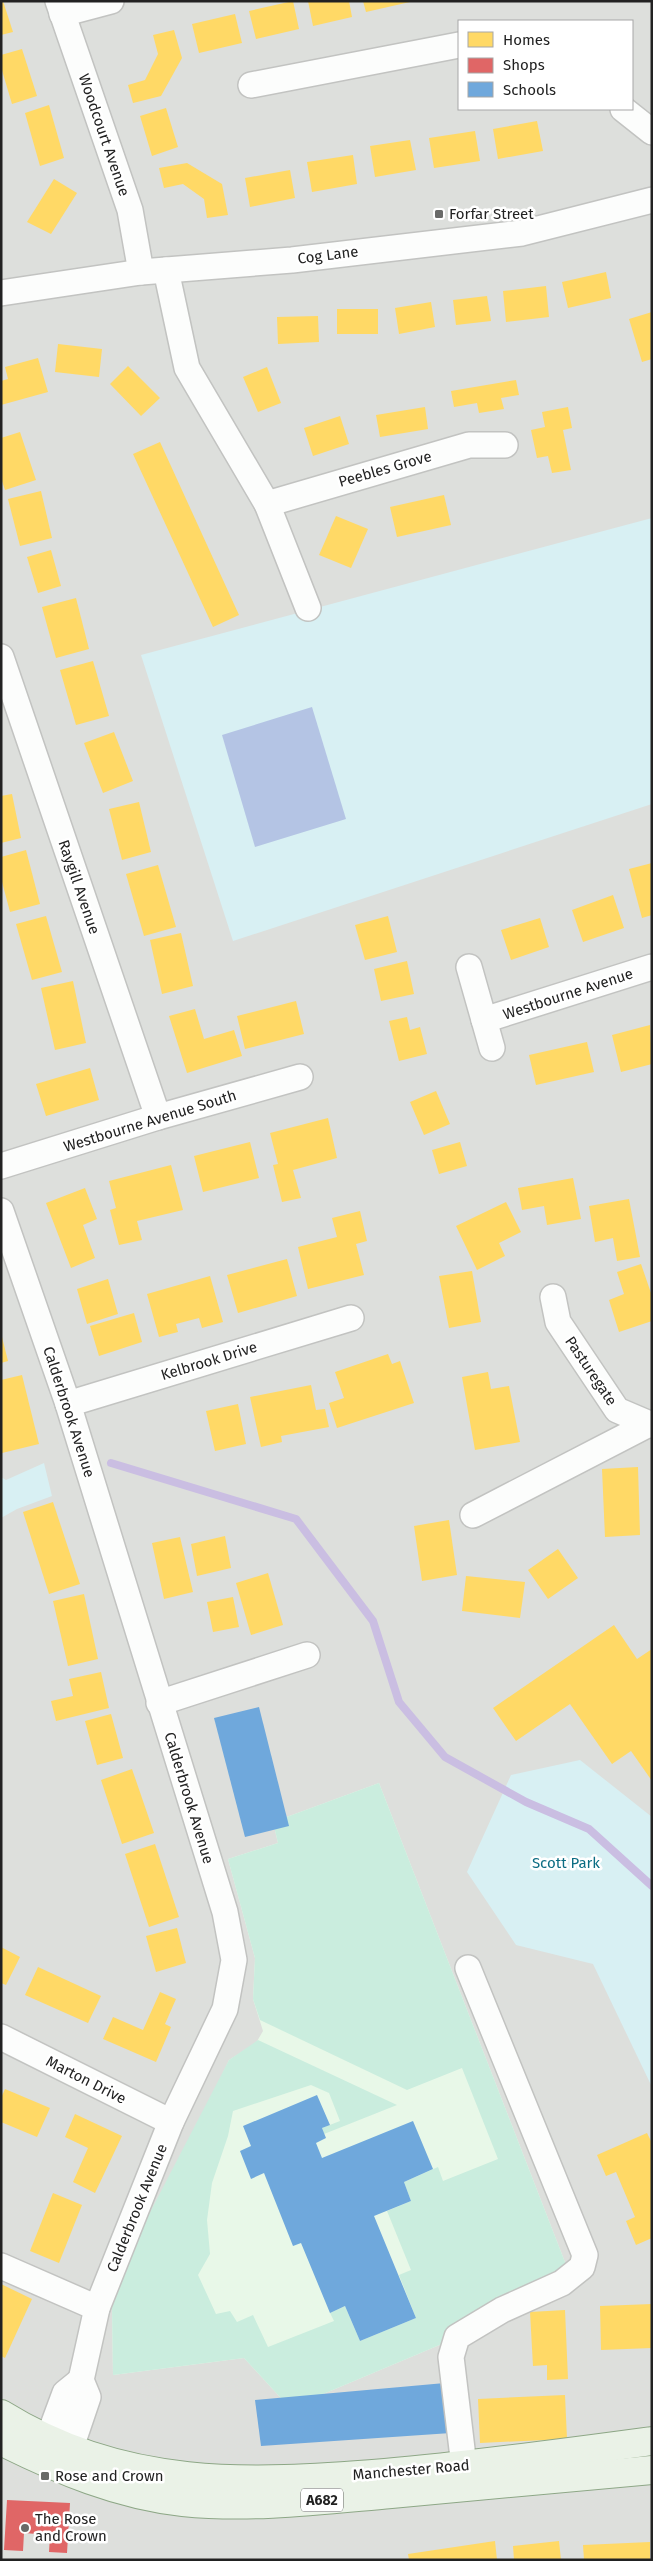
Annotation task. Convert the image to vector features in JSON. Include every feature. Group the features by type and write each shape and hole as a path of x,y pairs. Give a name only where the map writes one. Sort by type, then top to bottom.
{"main road":[{"name":"Manchester Road","path":"3,2425 110,2488 183,2502 231,2505 348,2498 652,2470"},
{"name":"Manchester Road","path":"56,2455 181,2477 238,2481 290,2480 464,2466 652,2441"}],"street":[{"path":"60,8 111,1"},
{"name":"Woodcourt Avenue","path":"60,8 130,210 140,272"},
{"path":"250,85 458,44"},
{"path":"624,110 652,132"},
{"name":"Cog Lane","path":"1,293 140,272 292,260 522,233 652,200"},
{"path":"166,270 187,368 267,504 308,608"},
{"name":"Peebles Grove","path":"267,504 469,445 506,445"},
{"name":"Raygill Avenue","path":"1,657 158,1117"},
{"name":"Westbourne Avenue","path":"469,967 492,1048"},
{"name":"Westbourne Avenue","path":"484,1020 652,967"},
{"name":"Westbourne Avenue South","path":"1,1166 158,1117 300,1077"},
{"name":"Calderbrook Avenue","path":"1,1211 68,1404 225,1912 234,1960 225,2009 171,2122 98,2308 81,2380 66,2393 56,2455"},
{"name":"Pasturegate","path":"553,1297 558,1322 617,1410 650,1425"},
{"name":"Kelbrook Drive","path":"68,1404 351,1318"},
{"path":"473,1515 650,1425"},
{"path":"159,1703 308,1655"},
{"path":"464,2466 451,2357 457,2337 502,2310 562,2283 582,2267 585,2255 468,1968"},
{"name":"Marton Drive","path":"1,2037 171,2122"},
{"path":"1,2266 98,2308"}],"shaded area":[{"path":"1,1 652,1 652,2560 1,2560"},
{"path":"312,707 346,819 255,847 222,735"},
{"path":"379,1783 575,2288 290,2408 244,2358 113,2375 112,2308 229,2060 256,2043 263,2031 253,1999 255,1958 228,1859 278,1843 273,1822"},
{"path":"379,1783 575,2288 290,2408 244,2358 113,2375 112,2308 130,2251 229,2060 258,2040 397,2105 324,2134 322,2128 340,2121 329,2093 311,2085 233,2111 228,2136 212,2183 207,2220 210,2254 198,2275 216,2314 230,2311 237,2322 253,2315 268,2347 334,2321 330,2313 345,2306 360,2341 416,2318 399,2275 411,2270 387,2211 411,2201 404,2182 438,2167 443,2181 498,2159 462,2068 407,2090 260,2020 253,1999 255,1958 228,1859 278,1843 273,1822"}],"green space":[{"path":"652,518 652,804 233,941 141,655"},
{"path":"44,1463 52,1496 17,1509 1,1518 1,1477 6,1480"},
{"name":"Scott Park","path":"580,1760 652,1817 652,2087 593,1964 516,1945 467,1872 511,1775"}],"building: Homes":[{"path":"1,1 3,1 13,32 1,35"},
{"path":"293,1 299,29 256,39 249,11"},
{"path":"308,1 349,1 352,17 313,26"},
{"path":"363,1 410,1 410,2 366,12"},
{"path":"235,14 242,43 199,53 192,24"},
{"path":"174,30 182,58 161,96 133,103 128,85 145,80 158,54 153,35"},
{"path":"22,49 37,96 12,104 1,67 1,55"},
{"path":"49,105 64,158 40,166 25,113"},
{"path":"166,108 178,147 152,156 140,116"},
{"path":"537,121 543,151 498,159 493,129"},
{"path":"475,131 480,161 434,168 429,138"},
{"path":"410,140 416,170 375,177 370,146"},
{"path":"353,155 357,184 312,192 307,162"},
{"path":"187,163 222,184 228,215 207,218 204,199 183,184 164,188 159,168"},
{"path":"290,170 295,198 250,207 245,178"},
{"path":"54,179 77,193 51,234 27,222"},
{"path":"606,272 611,298 568,308 562,282"},
{"path":"546,286 549,317 506,322 503,291"},
{"path":"487,296 491,321 456,325 453,300"},
{"path":"431,302 435,327 399,334 395,308"},
{"path":"337,309 378,309 378,334 337,334"},
{"path":"652,312 652,359 642,362 629,319"},
{"path":"318,316 319,342 278,344 277,317"},
{"path":"58,344 102,349 99,377 55,372"},
{"path":"38,358 48,392 1,405 1,381 8,379 5,367"},
{"path":"128,366 160,398 141,416 110,384"},
{"path":"267,367 281,403 258,412 243,377"},
{"path":"516,380 519,395 501,398 504,409 479,413 477,403 454,407 451,391"},
{"path":"425,407 428,429 380,437 376,415"},
{"path":"568,407 572,428 563,430 571,470 552,473 548,456 537,458 531,430 545,427 542,412"},
{"path":"340,416 349,444 313,456 304,428"},
{"path":"20,432 36,480 5,490 1,478 1,438"},
{"path":"160,442 239,615 213,627 133,454"},
{"path":"41,491 52,538 20,546 8,499"},
{"path":"444,495 451,525 397,537 390,507"},
{"path":"336,516 368,529 351,568 319,555"},
{"path":"51,550 61,586 38,593 27,557"},
{"path":"76,598 89,649 56,658 42,607"},
{"path":"93,661 109,716 76,725 60,670"},
{"path":"114,732 133,781 103,793 84,743"},
{"path":"12,794 21,838 1,843 1,796"},
{"path":"139,802 151,852 122,860 109,809"},
{"path":"26,850 40,904 10,912 1,878 1,857"},
{"path":"652,863 652,915 642,918 629,869"},
{"path":"158,865 176,927 144,936 126,874"},
{"path":"613,895 624,928 583,942 572,910"},
{"path":"46,916 62,972 32,980 16,924"},
{"path":"388,916 397,952 365,960 355,925"},
{"path":"540,918 549,947 511,960 501,930"},
{"path":"181,933 193,986 162,994 150,940"},
{"path":"407,961 414,994 381,1001 374,969"},
{"path":"73,981 86,1043 55,1050 41,988"},
{"path":"296,1001 304,1034 245,1049 237,1016"},
{"path":"195,1009 204,1039 234,1030 242,1056 187,1073 169,1016"},
{"path":"407,1017 410,1030 420,1027 427,1054 399,1061 389,1021"},
{"path":"650,1025 652,1064 621,1072 612,1035"},
{"path":"587,1042 594,1072 536,1085 529,1055"},
{"path":"90,1068 99,1100 46,1116 36,1084"},
{"path":"436,1091 450,1124 424,1135 410,1102"},
{"path":"328,1118 337,1158 293,1170 301,1198 282,1202 273,1165 278,1164 270,1133"},
{"path":"250,1142 259,1178 203,1192 194,1156"},
{"path":"460,1142 467,1166 439,1174 432,1150"},
{"path":"171,1165 183,1210 137,1221 142,1240 119,1245 110,1210 116,1208 109,1181"},
{"path":"573,1178 581,1219 547,1225 544,1206 522,1210 518,1188"},
{"path":"85,1188 97,1219 83,1225 95,1258 71,1268 46,1203"},
{"path":"629,1199 640,1257 617,1261 613,1238 595,1242 589,1206"},
{"path":"506,1202 521,1232 499,1243 505,1256 477,1270 456,1226"},
{"path":"360,1211 367,1241 356,1244 364,1275 308,1289 298,1247 337,1237 332,1218"},
{"path":"287,1259 297,1296 238,1313 227,1275"},
{"path":"641,1264 652,1296 652,1321 619,1332 609,1300 624,1294 617,1272"},
{"path":"472,1271 481,1322 449,1328 439,1276"},
{"path":"210,1276 223,1322 202,1328 199,1318 176,1324 178,1332 159,1337 147,1294"},
{"path":"108,1279 118,1314 87,1324 77,1289"},
{"path":"134,1313 142,1342 99,1356 90,1326"},
{"path":"1,1338 8,1361 1,1363"},
{"path":"388,1354 392,1364 400,1361 414,1403 337,1428 329,1403 344,1398 335,1372"},
{"path":"488,1372 491,1389 509,1386 520,1442 475,1450 462,1377"},
{"path":"22,1375 39,1444 2,1453 1,1380"},
{"path":"311,1385 316,1410 325,1409 329,1427 281,1436 282,1442 261,1447 250,1397"},
{"path":"238,1404 246,1444 215,1451 206,1411"},
{"path":"638,1467 640,1535 605,1537 602,1469"},
{"path":"53,1502 80,1584 49,1594 23,1512"},
{"path":"449,1520 457,1575 422,1581 414,1526"},
{"path":"225,1536 231,1568 197,1576 191,1544"},
{"path":"180,1537 193,1592 164,1599 152,1543"},
{"path":"558,1549 578,1578 548,1599 528,1570"},
{"path":"268,1573 283,1625 251,1635 236,1583"},
{"path":"466,1576 525,1582 520,1618 462,1611"},
{"path":"84,1594 98,1659 68,1666 53,1601"},
{"path":"233,1597 239,1627 213,1632 207,1602"},
{"path":"614,1625 637,1659 652,1649 652,1781 631,1751 612,1764 570,1704 516,1741 493,1708"},
{"path":"101,1672 109,1708 56,1721 51,1701 73,1696 69,1679"},
{"path":"111,1714 123,1758 97,1765 85,1721"},
{"path":"132,1769 154,1833 122,1844 101,1780"},
{"path":"155,1844 179,1917 149,1927 125,1854"},
{"path":"177,1928 186,1963 156,1972 146,1936"},
{"path":"1,1947 20,1957 6,1985 1,1983"},
{"path":"38,1967 101,1996 88,2023 25,1995"},
{"path":"160,1992 176,1999 165,2024 171,2027 156,2062 103,2039 113,2017 143,2030"},
{"path":"5,2089 50,2108 37,2137 1,2122 1,2098"},
{"path":"75,2114 122,2136 95,2193 73,2182 88,2148 65,2137"},
{"path":"647,2133 652,2143 652,2238 636,2245 626,2221 635,2217 616,2172 606,2176 597,2155"},
{"path":"53,2193 82,2205 59,2263 30,2251"},
{"path":"1,2284 32,2299 5,2358 1,2356"},
{"path":"652,2304 652,2348 601,2350 600,2306"},
{"path":"565,2310 568,2379 547,2380 547,2365 533,2366 530,2312"},
{"path":"565,2395 567,2439 480,2443 478,2399"},
{"path":"495,2541 497,2560 409,2560 408,2554"},
{"path":"559,2541 561,2560 514,2560 513,2546"},
{"path":"650,2542 650,2560 584,2560 583,2545"}],"building: Shops":[{"path":"7,2500 70,2503 67,2553 49,2552 50,2535 24,2533 23,2551 4,2550"}],"building: Schools":[{"path":"259,1707 289,1826 245,1837 214,1718"},
{"path":"317,2095 330,2125 322,2128 326,2138 316,2143 322,2158 413,2121 433,2169 404,2182 411,2201 374,2216 416,2318 360,2341 345,2306 330,2313 301,2243 293,2246 264,2173 251,2179 240,2151 251,2146 243,2126"},
{"path":"445,2383 451,2433 261,2446 255,2400"}],"waterway":[{"path":"111,1463 296,1519 373,1621 399,1702 445,1757 526,1802 589,1829 652,1886"}],"place":[{"name":"Forfar Street","path":"439,214"},
{"name":"Rose and Crown","path":"45,2476"},
{"name":"The Rose and Crown","path":"25,2528"}]}
